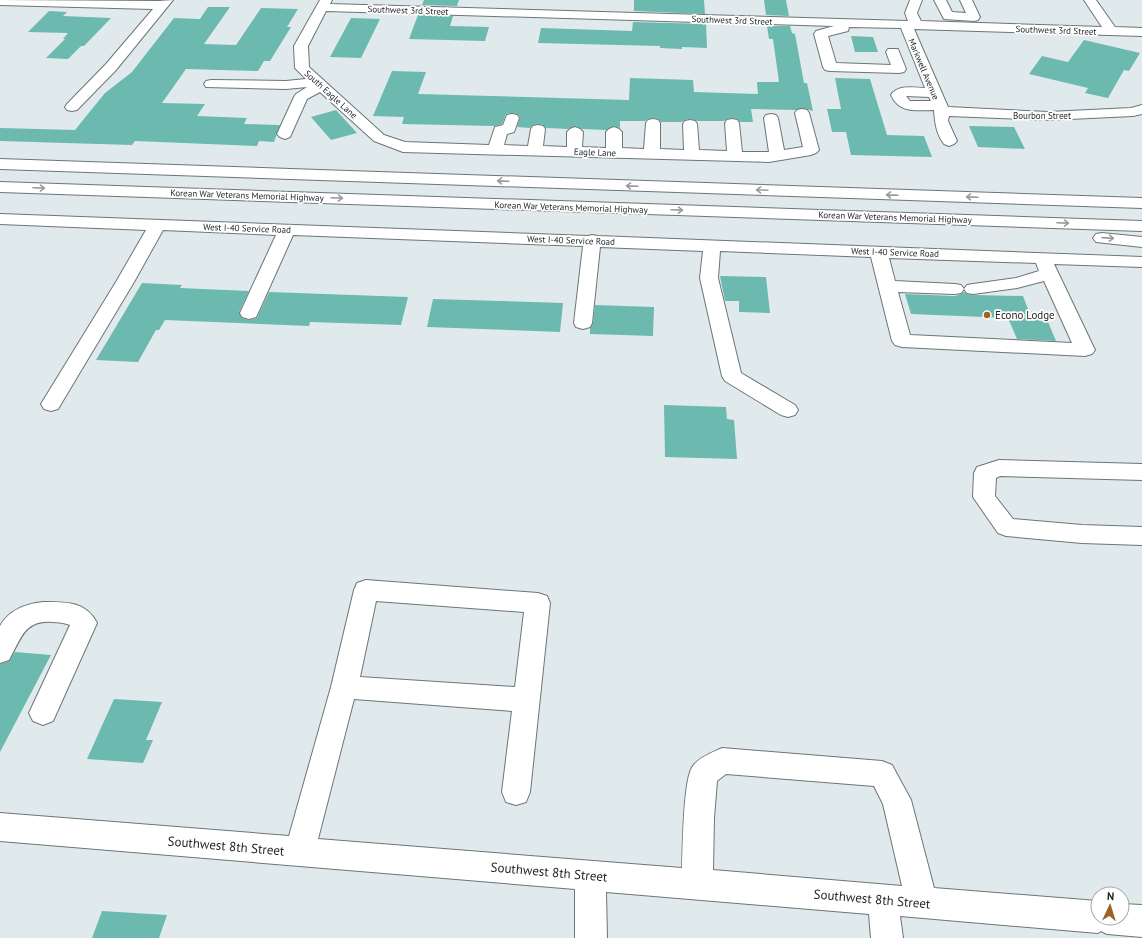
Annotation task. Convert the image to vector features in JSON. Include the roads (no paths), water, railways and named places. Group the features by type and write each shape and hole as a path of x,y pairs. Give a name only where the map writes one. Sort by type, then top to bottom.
{"main road":[{"path":"472,12 476,0"},
{"name":"Markwell Avenue","path":"916,0 911,13 918,56 940,109 941,121 949,141"},
{"path":"940,0 948,16 964,22 974,17 966,0"},
{"path":"1090,0 1112,32"},
{"path":"0,1 165,2"},
{"path":"72,107 111,67 165,2"},
{"name":"Southwest 3rd Street","path":"324,4 472,12 842,25 912,26 964,22 1012,29 1142,32"},
{"name":"South Eagle Lane","path":"324,4 302,46 302,68 377,136"},
{"path":"1012,29 1007,20 1009,16 1103,19"},
{"path":"888,43 899,69 830,67 821,34 842,25 865,31 876,32 903,55 918,56"},
{"path":"211,84 319,84"},
{"path":"285,134 301,97 319,84"},
{"name":"Bourbon Street","path":"931,87 901,92 898,95 901,101 907,105 940,109 1048,116 1133,112 1142,108"},
{"name":"Eagle Lane","path":"377,136 402,146 769,157 812,150 802,113"},
{"path":"496,149 500,130 509,129 512,118"},
{"path":"771,118 777,156"},
{"path":"652,154 653,123"},
{"path":"732,123 735,156"},
{"path":"690,124 692,155"},
{"path":"535,150 538,130"},
{"path":"574,152 575,132"},
{"path":"614,132 614,153"},
{"path":"355,140 377,136"},
{"path":"0,164 1142,203"},
{"name":"Korean War Veterans Memorial Highway","path":"0,187 1142,226"},
{"path":"1011,199 1142,192"},
{"path":"926,218 1055,234 1142,242"},
{"name":"West I-40 Service Road","path":"0,219 878,251 1046,266 1142,262"},
{"path":"51,404 126,282 157,225"},
{"path":"249,314 287,230"},
{"path":"584,323 592,240"},
{"path":"712,245 709,278 732,376 788,410"},
{"path":"878,251 902,341 1085,350 1046,266 1017,283 973,289"},
{"path":"887,286 955,289"},
{"path":"1142,472 999,468 985,473 984,497 1006,527 1082,534 1142,536"},
{"path":"300,852 344,687 366,590 538,603 516,792"},
{"path":"0,652 15,624 26,616 38,611 76,614 84,623 44,713"},
{"path":"344,687 527,700"},
{"path":"697,884 699,818 703,774 722,761 729,761 882,774 897,800 922,903"},
{"name":"Southwest 8th Street","path":"5,832 300,852 697,884 922,903 1090,920"},
{"path":"590,876 591,938"},
{"path":"883,900 887,938"}],"place":[{"name":"Econo Lodge","path":"987,315"}]}
